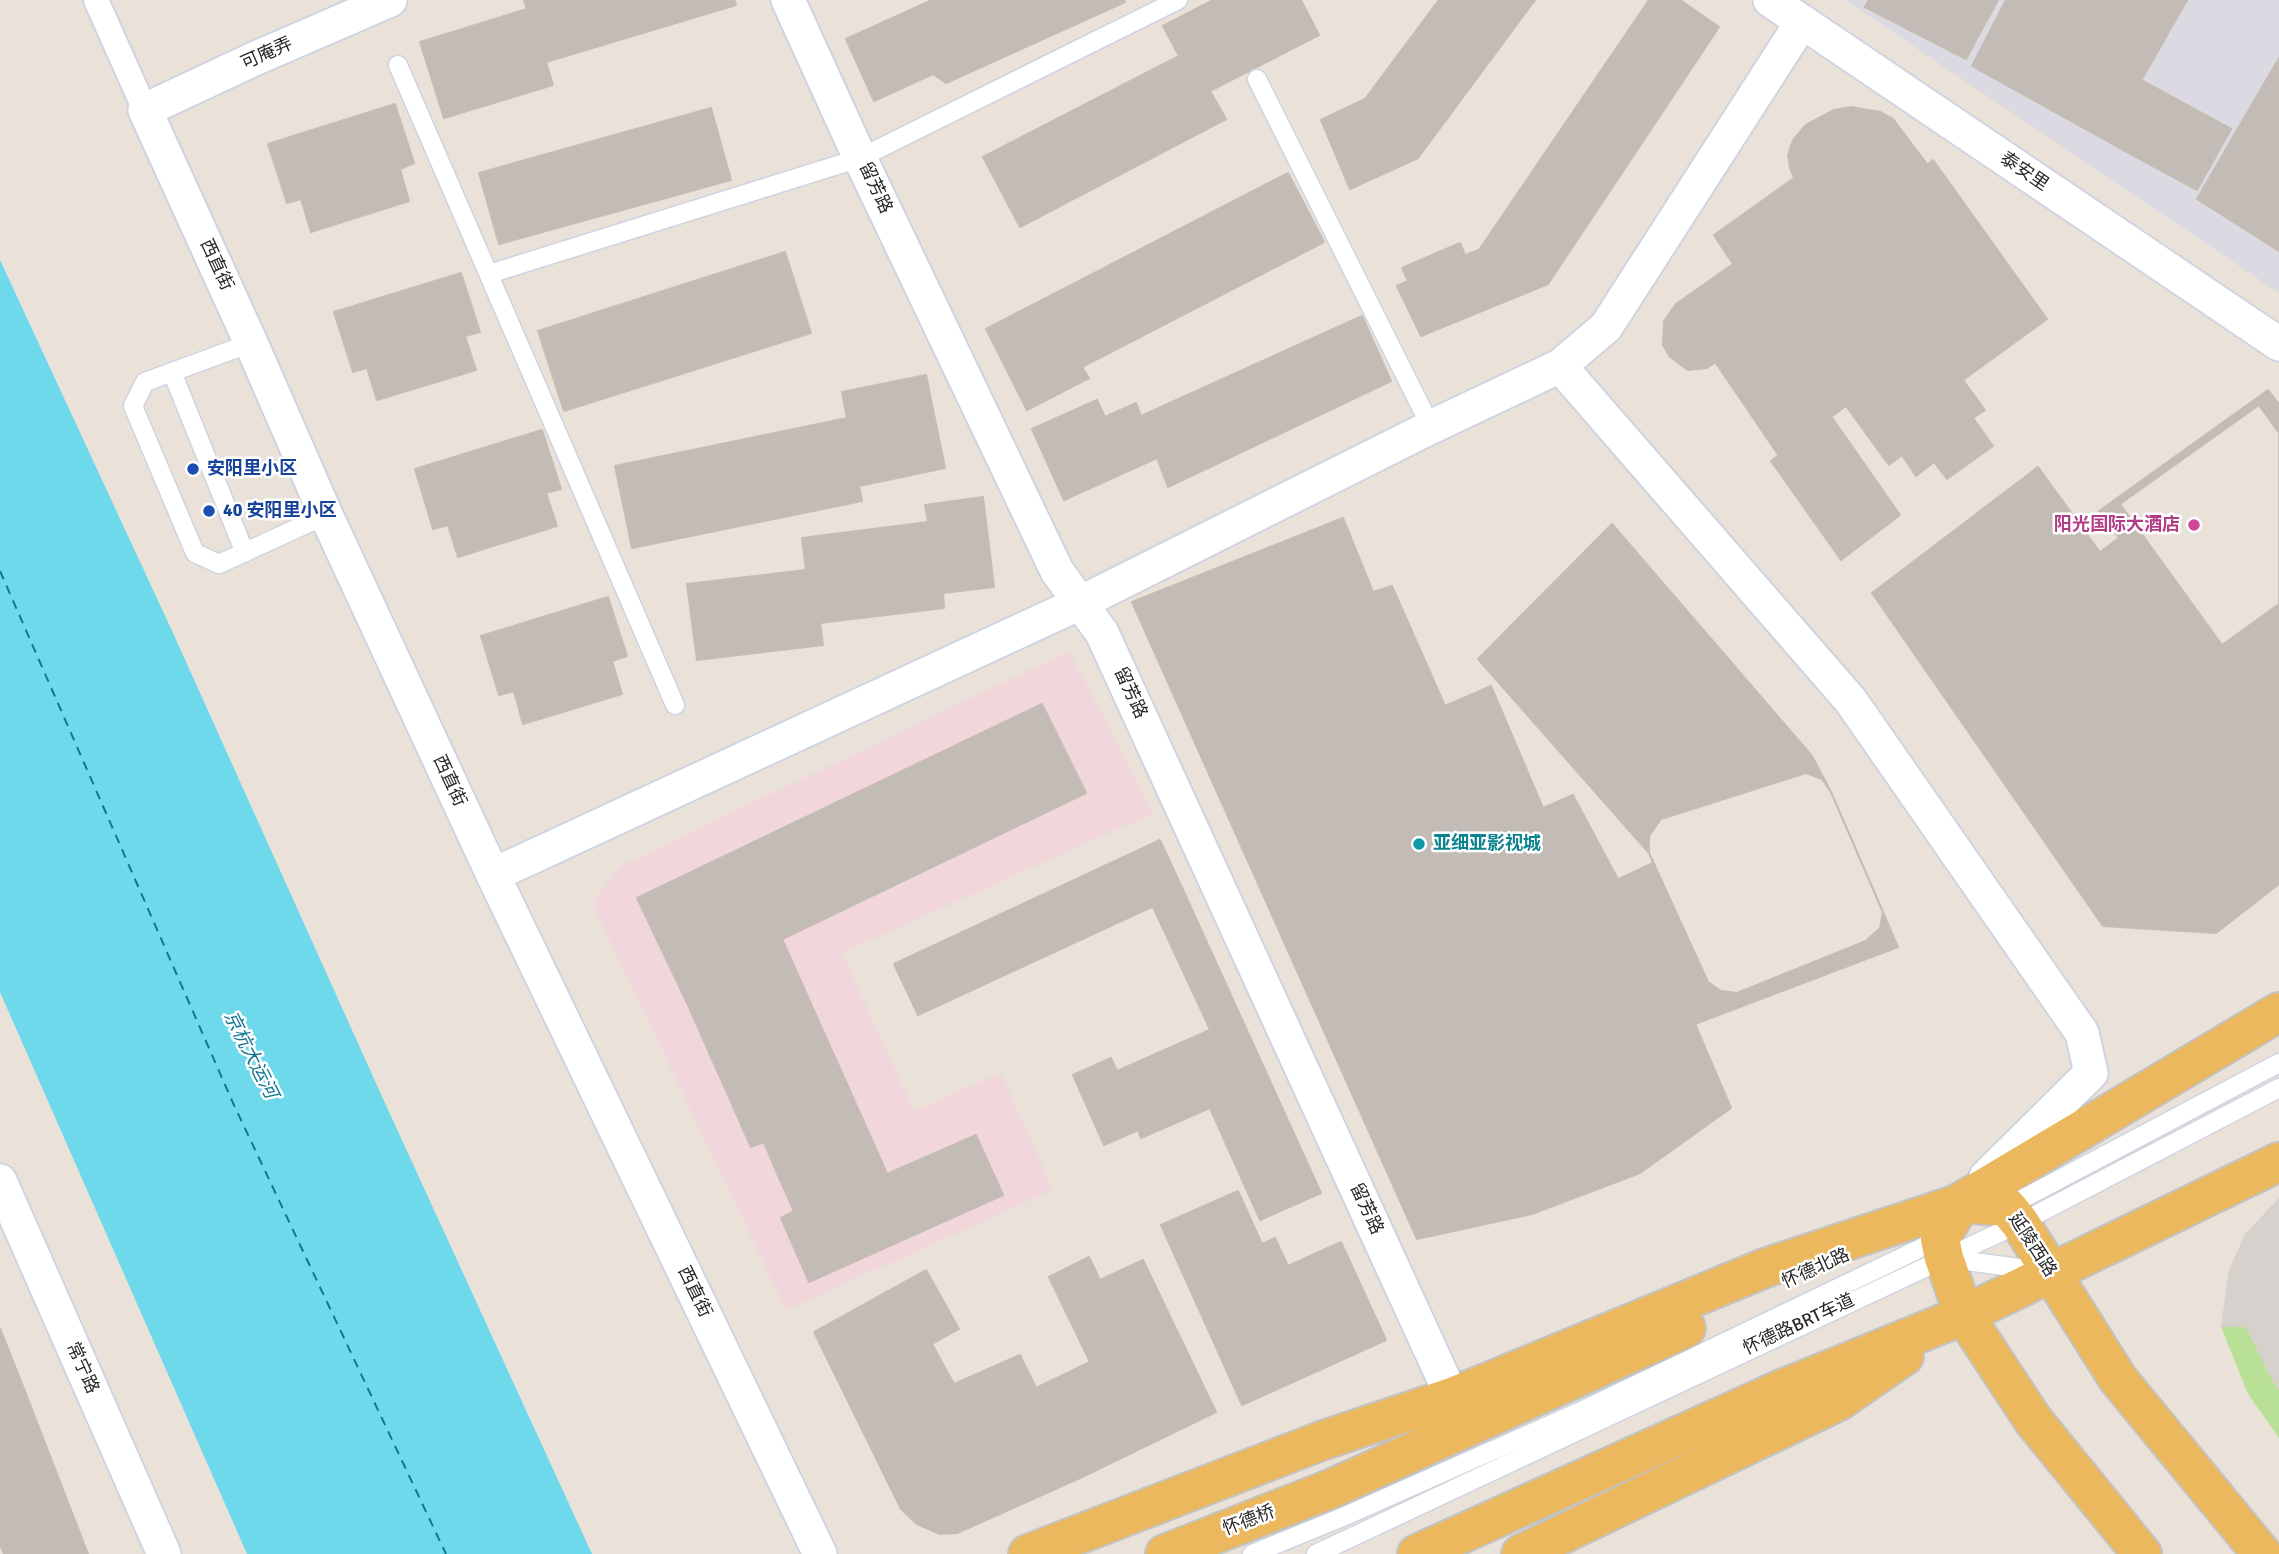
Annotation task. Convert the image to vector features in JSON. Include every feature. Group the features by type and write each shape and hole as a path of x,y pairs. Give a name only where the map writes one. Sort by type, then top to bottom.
{"main road":[{"name":"怀德北路","path":"1339,1502 1961,1203 2279,1012"},
{"path":"1417,1554 1782,1390 1964,1315 2279,1162"},
{"name":"延陵西路","path":"1961,1203 2013,1215 2118,1379 2262,1554"},
{"path":"1961,1203 1942,1248 1964,1315 2033,1420 2142,1554"},
{"path":"1028,1554 1321,1441 1452,1397 1765,1268 1961,1203"},
{"path":"1521,1554 1839,1401 1964,1315"},
{"name":"怀德桥","path":"1165,1554 1339,1502"}],"street":[{"name":"西直街","path":"96,0 326,515 493,874 820,1554"},
{"name":"可庵弄","path":"145,110 390,0"},
{"name":"留芳路","path":"788,0 860,158 1057,571 1102,633 1452,1397"},
{"name":"泰安里","path":"1770,0 2279,344"},
{"path":"493,874 1080,603 1431,427 1560,366 1606,327 1802,22"},
{"path":"1560,366 1852,701 2082,1033 2091,1073 1961,1203"},
{"name":"常宁路","path":"0,1181 164,1554"}],"lane":[{"path":"489,274 860,158 1178,0"},
{"path":"398,65 676,705"},
{"path":"1257,79 1431,427"},
{"path":"251,343 145,383 134,406 195,553 219,564 326,515"},
{"path":"172,372 245,553"},
{"path":"2013,1215 2279,1063"},
{"path":"1942,1248 2279,1088"},
{"path":"1942,1248 2050,1273"},
{"name":"怀德路BRT车道","path":"1252,1554 1339,1502 1579,1412 1942,1248"},
{"name":"怀德路BRT车道","path":"1316,1554 1589,1424 1942,1248"}],"shaded area":[{"path":"1845,0 2279,0 2279,293"},
{"path":"1069,651 1153,813 842,953 914,1111 1001,1073 1053,1190 786,1310 592,903 619,867"},
{"path":"2279,1198 2279,1390 2246,1327 2221,1327 2229,1270 2245,1234"}],"green space":[{"path":"2221,1327 2246,1327 2279,1390 2279,1438 2248,1394"}],"water":[{"name":"京杭大运河","path":"0,260 173,633 592,1554 247,1554 0,992"}],"building":[{"path":"524,0 734,0 736,5 546,62 553,85 444,118 420,42 527,9"},
{"path":"932,0 1125,2 946,83 933,74 874,101 846,39"},
{"path":"1213,0 1301,0 1319,35 1210,91 1226,119 1020,227 983,157 1179,56 1163,26"},
{"path":"1439,0 1535,0 1418,158 1350,189 1321,120 1365,99"},
{"path":"1649,0 1680,0 1719,27 1548,284 1421,336 1397,286 1408,281 1402,268 1460,243 1465,255 1479,250"},
{"path":"1869,0 1998,0 1966,59 1865,7"},
{"path":"2006,0 2187,0 2107,141 1972,66"},
{"path":"2279,58 2279,251 2197,199"},
{"path":"2141,80 2231,129 2197,190 2107,141"},
{"path":"395,104 414,163 400,169 409,201 311,232 301,199 287,203 268,144"},
{"path":"1851,107 1880,112 1893,119 1927,164 1924,167 1890,121 1855,146 1839,123 1808,146 1821,164 1717,240 1714,235 1794,178 1788,155 1793,140 1806,125 1834,110"},
{"path":"711,108 731,180 499,244 479,173"},
{"path":"1890,121 1924,167 1933,160 2047,319 1963,380 1985,410 1973,418 1993,446 1947,479 1934,462 1916,476 1902,455 1889,465 1846,406 1779,456 1707,350 1692,362 1679,343 1696,331 1679,305 1735,267 1717,240 1821,164 1808,146 1839,123 1855,146"},
{"path":"1288,173 1324,242 1082,367 1089,378 1027,410 986,329"},
{"path":"785,252 811,333 564,411 538,331"},
{"path":"1733,264 1735,267 1679,305 1696,331 1679,343 1692,362 1707,350 1716,362 1707,368 1688,370 1670,357 1663,345 1664,321 1676,304"},
{"path":"461,273 480,332 465,336 476,370 377,400 367,368 353,372 334,312"},
{"path":"1362,316 1391,381 1168,487 1157,458 1064,500 1032,429 1097,400 1105,417 1136,403 1141,416"},
{"path":"926,375 945,468 859,486 862,501 632,548 615,466 847,418 842,392"},
{"name":"阳光国际大酒店","path":"2268,390 2279,404 2279,614 2215,660 2192,629 2168,646 2100,552 2119,538 2099,511"},
{"name":"阳光国际大酒店","path":"2259,405 2279,433 2279,604 2222,645 2120,504"},
{"path":"1831,416 1900,515 1841,560 1771,461"},
{"path":"542,430 561,489 546,493 557,526 458,557 448,525 433,529 415,469"},
{"path":"2038,467 2168,646 2192,629 2215,660 2279,614 2279,884 2216,933 2103,926 1872,593"},
{"path":"983,497 994,587 943,593 944,608 820,623 823,645 697,660 687,584 806,570 802,538 928,522 925,505"},
{"name":"亚细亚影视城","path":"1343,518 1373,592 1392,586 1445,706 1491,686 1543,808 1573,795 1695,1024 1731,1108 1640,1173 1532,1214 1417,1239 1132,602"},
{"path":"1612,524 1812,756 1831,792 1898,947 1695,1024 1617,880 1653,863 1649,853 1478,659"},
{"path":"608,597 627,656 612,661 622,694 523,724 514,691 499,695 481,636"},
{"path":"1042,704 1086,793 691,983 699,998 687,1003 637,898"},
{"path":"1806,773 1822,779 1831,792 1883,912 1880,928 1866,941 1737,993 1721,991 1708,982 1649,853 1649,836 1661,819"},
{"path":"1160,840 1184,892 918,1015 894,964"},
{"path":"1184,892 1321,1193 1260,1220 1210,1108 1219,1104 1214,1092 1235,1083 1153,907"},
{"path":"782,939 868,1131 776,1171 764,1142 751,1147 687,1003 699,998 691,983"},
{"path":"1212,1029 1235,1083 1214,1092 1219,1104 1141,1138 1138,1130 1104,1145 1073,1075 1111,1058 1117,1071"},
{"path":"868,1131 887,1174 976,1135 1003,1195 809,1282 781,1218 794,1211 776,1171"},
{"path":"1238,1191 1262,1244 1275,1238 1288,1266 1341,1242 1386,1340 1242,1405 1161,1225"},
{"path":"1089,1257 1100,1280 1143,1260 1216,1412 1080,1478 1036,1388 1090,1362 1049,1277"},
{"path":"926,1270 959,1329 932,1344 954,1384 1020,1355 1080,1478 957,1533 940,1534 917,1524 901,1509 814,1332"},
{"path":"0,1328 26,1394 0,1404"},
{"path":"26,1394 88,1554 4,1554 0,1544 0,1404"}],"ferry route":[{"path":"0,571 233,1103 446,1554"}],"place":[{"name":"安阳里小区","path":"193,469"},
{"name":"40 安阳里小区","path":"209,511"},
{"name":"阳光国际大酒店","path":"2194,525"},
{"name":"亚细亚影视城","path":"1419,844"}]}
